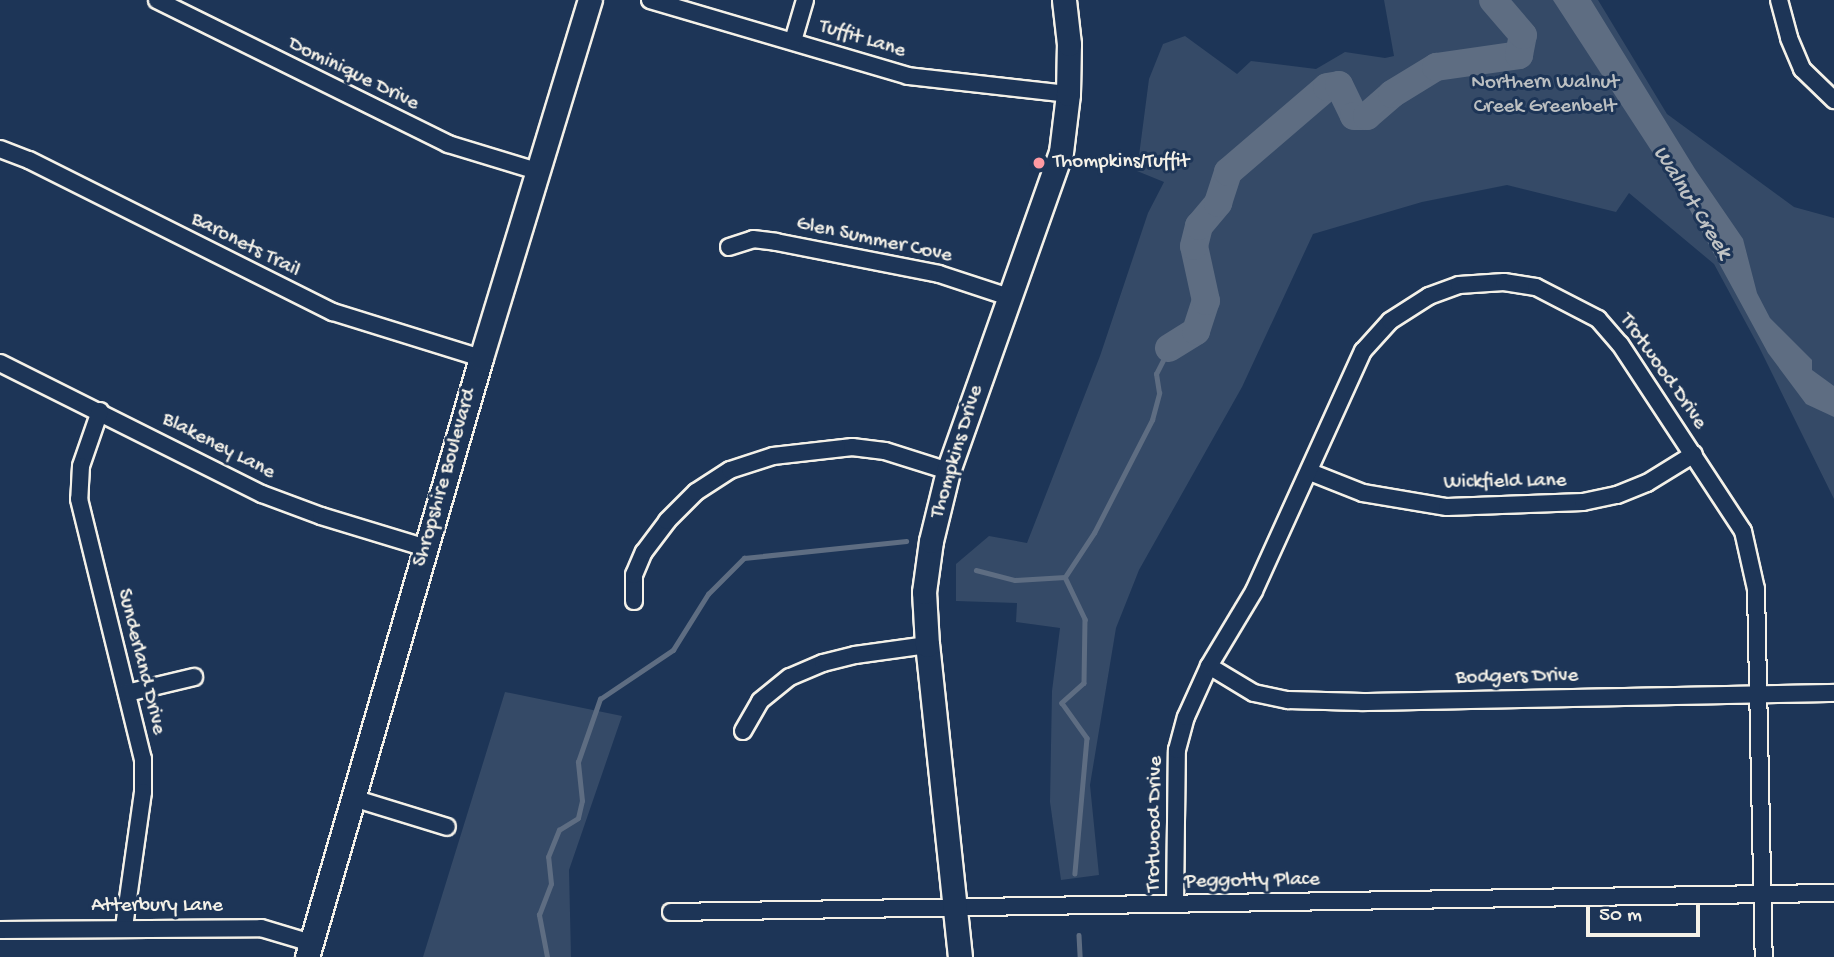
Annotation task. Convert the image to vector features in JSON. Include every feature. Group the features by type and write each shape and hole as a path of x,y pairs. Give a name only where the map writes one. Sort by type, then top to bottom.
{"street":[{"name":"Dominique Drive","path":"157,0 448,144 537,171"},
{"name":"Shropshire Boulevard","path":"309,950 481,358 590,0"},
{"name":"Tuffit Lane","path":"650,0 908,76 1068,94"},
{"path":"793,41 805,0"},
{"name":"Thompkins Drive","path":"960,957 927,645 924,592 931,541 948,471 1061,152 1068,94 1069,44 1064,0"},
{"path":"1779,0 1789,38 1802,69 1834,100"},
{"name":"Baronets Trail","path":"0,149 29,160 332,313 481,358"},
{"name":"Glen Summer Cove","path":"729,247 752,239 776,242 939,274 1010,298"},
{"name":"Trotwood Drive","path":"1175,904 1177,750 1186,717 1209,666 1254,591 1363,351 1390,321 1429,296 1459,285 1504,282 1536,287 1598,319 1620,344 1730,507 1750,552 1756,589 1764,957"},
{"name":"Blakeney Lane","path":"0,363 262,494 321,516 426,548"},
{"name":"Sunderland Drive","path":"100,411 81,466 79,499 143,759 143,792 124,928"},
{"path":"634,601 634,575 644,552 667,521 696,492 730,470 773,456 852,447 885,451 948,471"},
{"name":"Wickfield Lane","path":"1310,472 1363,493 1447,507 1583,502 1617,495 1637,487 1694,454"},
{"path":"743,731 760,701 790,677 844,658 927,645"},
{"name":"Bodgers Drive","path":"1209,666 1254,693 1288,700 1363,702 1834,693"},
{"path":"127,694 194,677"},
{"path":"352,798 447,827"},
{"name":"Peggotty Place","path":"671,912 1834,893"},
{"name":"Atterbury Lane","path":"0,930 261,928 309,950"}],"green space":[{"name":"Northern Walnut Creek Greenbelt","path":"1384,0 1598,0 1667,114 1794,207 1834,218 1834,499 1759,347 1714,264 1629,193 1616,212 1507,185 1422,202 1313,234 1242,387 1139,570 1116,628 1090,785 1099,875 1061,880 1050,802 1052,691 1060,628 1016,622 1017,603 956,601 956,564 989,536 1027,543 1100,356 1148,213 1164,182 1137,171 1149,79 1163,44 1185,36 1237,74 1251,61 1316,69 1345,52 1385,58 1394,56"},
{"path":"505,692 622,716 569,870 571,957 423,957"}],"water":[{"name":"Walnut Creek","path":"1553,0 1591,0 1695,169 1743,239 1757,293 1770,318 1812,360 1812,370 1834,386 1834,417 1806,404 1768,353 1690,210"}],"waterway":[{"path":"1169,348 1196,331 1206,301 1194,246 1199,226 1218,203 1228,172 1327,87 1339,85 1354,116 1367,116 1392,94 1436,67 1519,55 1523,35 1493,0"},
{"path":"976,570 1015,580 1065,577 1094,533 1152,420 1159,393 1156,374 1169,348"},
{"path":"547,957 539,915 551,884 548,857 559,830 578,818 582,801 578,762 600,699 673,650 708,594 744,558 906,541"},
{"path":"1065,577 1085,619 1084,683 1062,703 1087,738 1075,873"},
{"path":"1079,935 1080,957"}],"place":[{"name":"Thompkins/Tuffit","path":"1039,163"}]}
